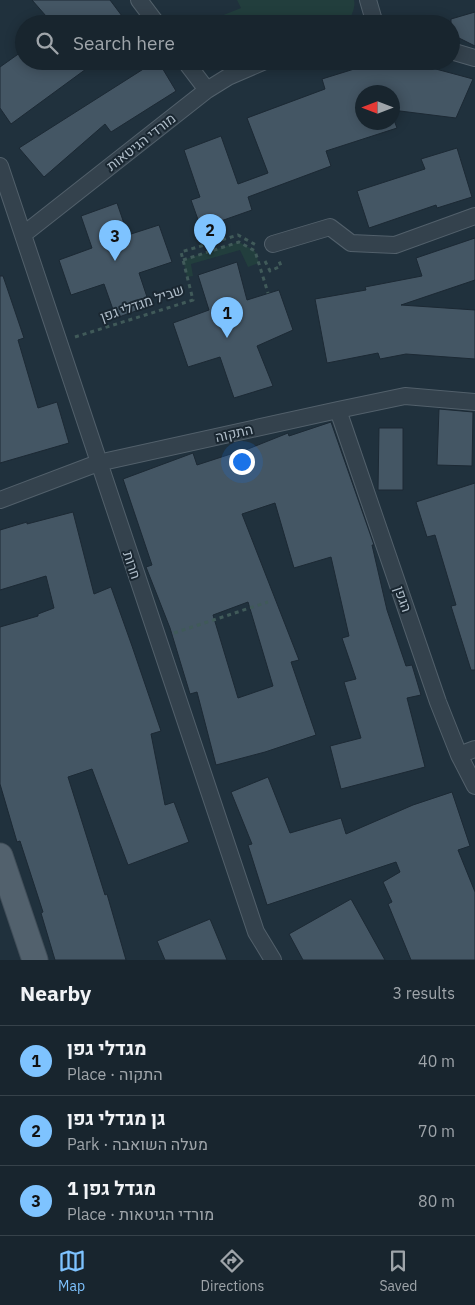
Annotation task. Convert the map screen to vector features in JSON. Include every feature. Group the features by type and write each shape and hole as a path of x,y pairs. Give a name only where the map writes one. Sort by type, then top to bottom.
{"main road":[{"path":"0,856 35,960"}],"street":[{"path":"139,0 150,15"},
{"path":"368,0 372,15"},
{"path":"460,54 475,58"},
{"path":"192,70 207,90"},
{"name":"מורדי הגיטאות","path":"24,234 207,90 228,77 244,70"},
{"name":"חרות","path":"0,166 256,932 273,960"},
{"path":"265,248 330,227 351,243 395,245 475,216"},
{"name":"התקוה","path":"0,500 98,463 405,396 475,402"},
{"name":"הגפן","path":"338,410 438,702 458,755 475,786"},
{"path":"458,755 475,749"}],"path":[{"name":"שביל מגדלי גפן","path":"59,343 194,300 181,252 238,235 265,248 281,266 270,271 265,248"},
{"path":"183,260 239,242 255,250 268,293"},
{"path":"157,639 268,602"}],"green space":[{"path":"237,0 354,0 352,15 224,15 241,8"},
{"path":"239,242 255,251 259,263 248,267 240,250 191,264 193,276 187,277 183,260"}],"building":[{"path":"32,0 110,0 121,15 45,15"},
{"path":"475,12 475,46 460,38 460,16"},
{"path":"15,56 15,70 85,70 11,124 0,108 0,67"},
{"path":"142,70 163,70 176,91 111,132 105,124 44,177 19,148"},
{"path":"351,70 440,70 473,79 456,118 400,111 400,85 355,85 355,130 391,130 326,151 331,166 248,197 252,210 201,228 191,200 200,197 184,150 221,136 238,184 268,173 247,118 325,89 322,79"},
{"path":"457,148 472,197 437,208 436,205 369,228 357,191 425,169 421,159"},
{"path":"117,203 128,235 159,225 172,262 139,273 150,306 116,318 104,284 71,295 59,260 92,248 81,216"},
{"path":"475,238 475,280 401,305 475,310 475,359 406,354 380,359 378,353 327,363 315,299 366,290 365,287 422,276 416,258"},
{"path":"237,262 247,300 279,290 293,330 257,346 273,386 234,398 220,357 188,367 173,323 209,310 198,275"},
{"path":"0,276 3,276 24,338 18,340 38,408 57,402 69,443 0,463"},
{"path":"439,409 473,412 472,466 437,465"},
{"path":"331,422 374,545 372,545 387,610 406,666 412,665 421,695 407,698 425,767 341,789 330,746 361,738 344,682 356,679 342,638 349,636 331,557 294,568 275,503 242,514 299,660 291,662 316,735 265,752 216,765 197,692 190,694 170,628 146,567 152,565 123,479 193,453 197,465 243,451 288,433 289,436","holes":["248,602 273,686 238,698 213,615"]},
{"path":"379,428 403,428 403,490 378,490"},
{"path":"475,483 475,670 471,670 451,606 456,605 435,535 427,537 416,502"},
{"path":"73,512 94,594 111,587 132,646 161,731 151,734 165,805 174,802 189,842 128,865 92,769 68,777 105,895 107,894 126,960 55,960 41,913 43,912 20,841 17,842 0,784 0,627 38,616 38,614 54,608 46,576 0,590 0,530"},
{"path":"268,777 290,833 341,818 346,834 413,805 452,792 470,846 458,850 475,892 475,960 411,960 388,904 392,902 383,882 400,872 396,862 267,905 248,845 252,844 231,792"},
{"path":"351,899 385,960 303,960 289,934"},
{"path":"210,919 227,960 165,960 157,941"}],"place":[{"name":"גן מגדלי גפן","path":"210,255"},
{"name":"מגדל גפן 1","path":"115,261"},
{"name":"מגדלי גפן","path":"227,338"}]}
